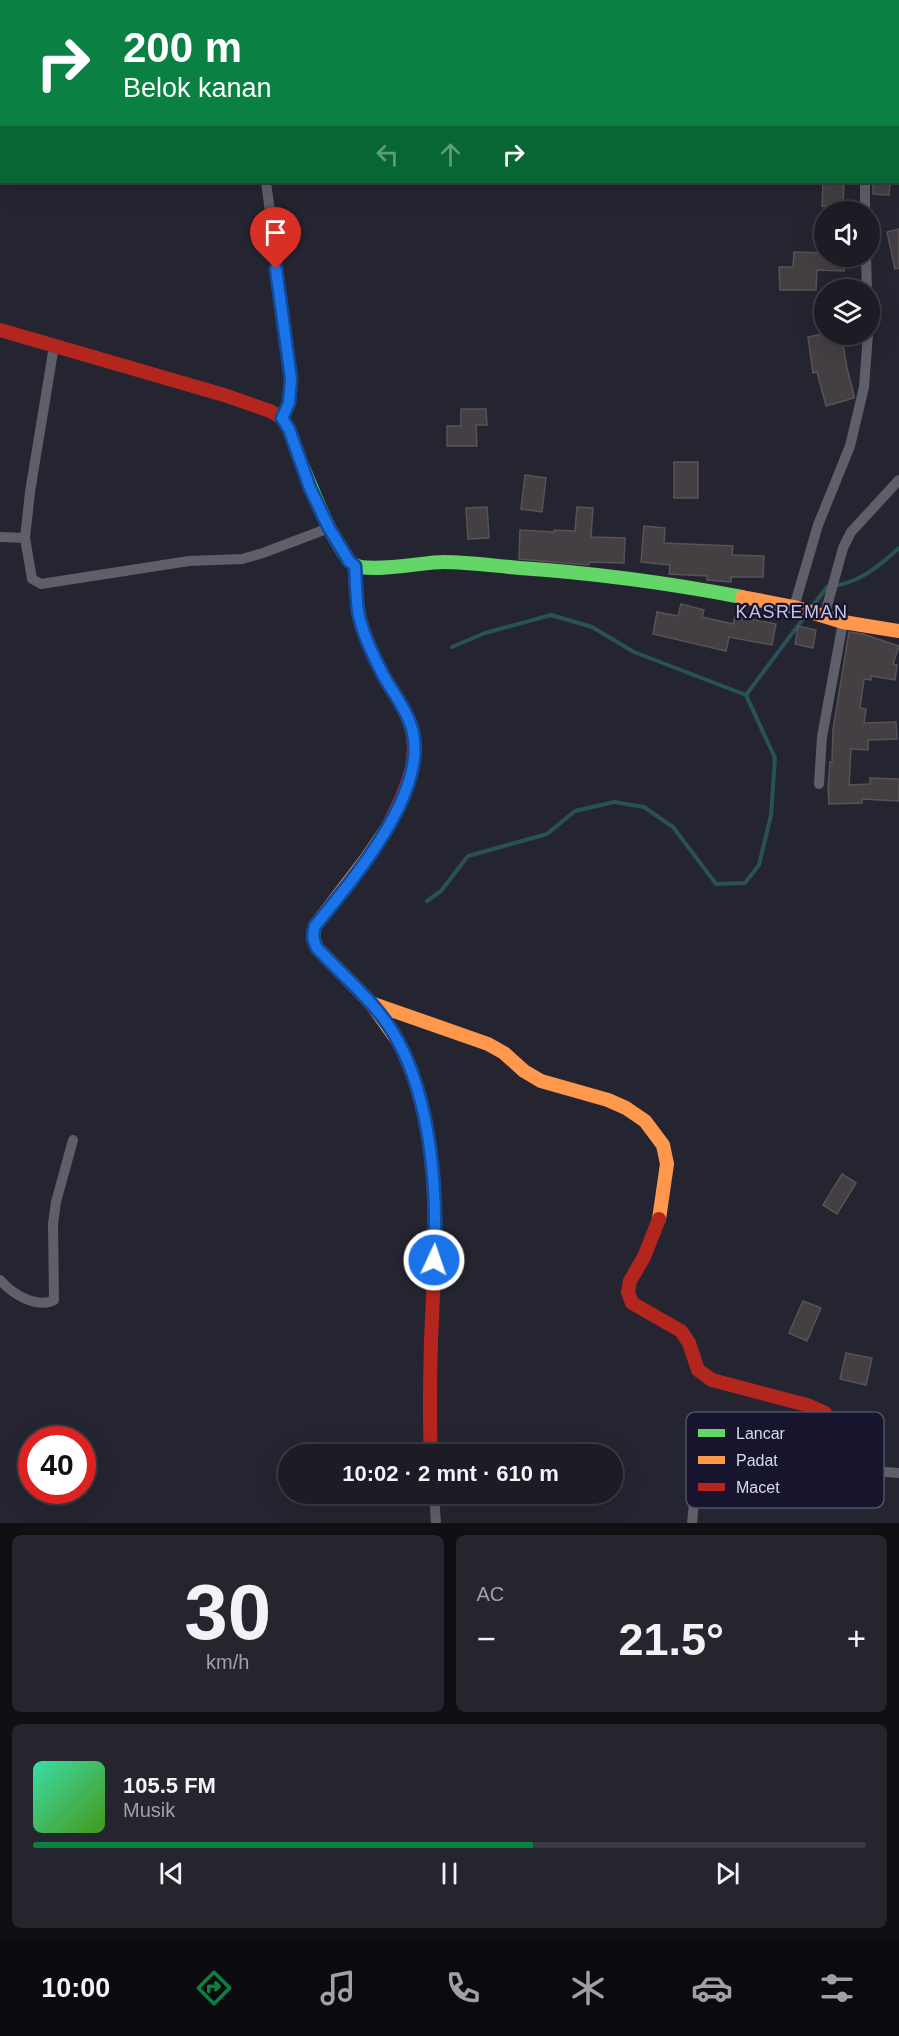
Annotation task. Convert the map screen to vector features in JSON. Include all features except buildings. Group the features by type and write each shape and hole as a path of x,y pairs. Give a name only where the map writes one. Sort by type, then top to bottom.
{"street":[{"path":"266,183 290,363 291,392 282,418"},
{"path":"865,183 865,201"},
{"path":"0,330 224,395 270,411 282,418 289,429 310,488 329,528 349,561 355,566 373,568 444,562 576,572 674,584 799,609 843,622 899,631"},
{"path":"799,609 818,525 850,446 864,387 867,345"},
{"path":"54,346 30,492 25,538 32,579 41,584 189,561 242,559 329,528"},
{"path":"821,616 843,548 851,532 899,480"},
{"path":"0,537 25,538"},
{"path":"355,566 358,613 369,645 410,723 414,740 414,758 410,776 395,814 362,868 315,926 313,940 317,948 371,1003 398,1040 411,1069 423,1110 433,1179 436,1221 429,1361 431,1444"},
{"path":"819,784 822,737 843,622"},
{"path":"371,1003 488,1044 541,1081 608,1100 626,1108 645,1121 663,1145 667,1164 658,1219 644,1257 630,1281 628,1292 632,1303 681,1331 689,1343 698,1370 712,1380 807,1405 823,1412"},
{"path":"0,1280 12,1291 33,1302 46,1304 54,1300 53,1224 56,1202 73,1140"},
{"path":"884,1472 899,1473"},
{"path":"435,1504 436,1523"},
{"path":"692,1523 694,1508"}],"waterway":[{"path":"452,647 485,633 551,615 592,627 634,652 746,695 827,587 858,579 899,548"},
{"path":"427,901 441,891 468,856 547,834 575,811 614,802 644,807 673,827 716,884 745,883 759,865 771,815 775,758 746,695"}],"traffic: fast":[{"path":"303,467 325,519 340,547 353,564 360,567 383,568 443,562 472,563 631,579 742,597"}],"traffic: slow":[{"path":"742,597 794,607 843,622 899,631"},
{"path":"386,830 315,926 313,937 317,948 371,1003 397,1040"},
{"path":"371,1003 488,1044 541,1081 608,1100 626,1108 645,1121 663,1145 667,1164 659,1219"}],"traffic: jam":[{"path":"0,330 224,395 270,411 282,418 289,429 303,467"},
{"path":"355,566 357,600 362,626 377,664 407,716 414,745 410,774 386,830"},
{"path":"397,1040 412,1075 423,1111 434,1188 431,1444"},
{"path":"659,1219 644,1257 630,1281 628,1292 632,1303 681,1331 689,1343 698,1370 712,1380 807,1405 823,1412"}],"district":[{"name":"KASREMAN","path":"792,612"}],"route":[{"path":"276,269 291,379 289,403 282,418 289,429 310,488 329,528 349,561 355,566 358,613 383,675 410,723 414,740 414,758 410,776 395,814 362,868 315,926 313,940 317,948 336,969 371,1003 398,1040 411,1069 423,1110 433,1179 436,1221 434,1260"}]}
